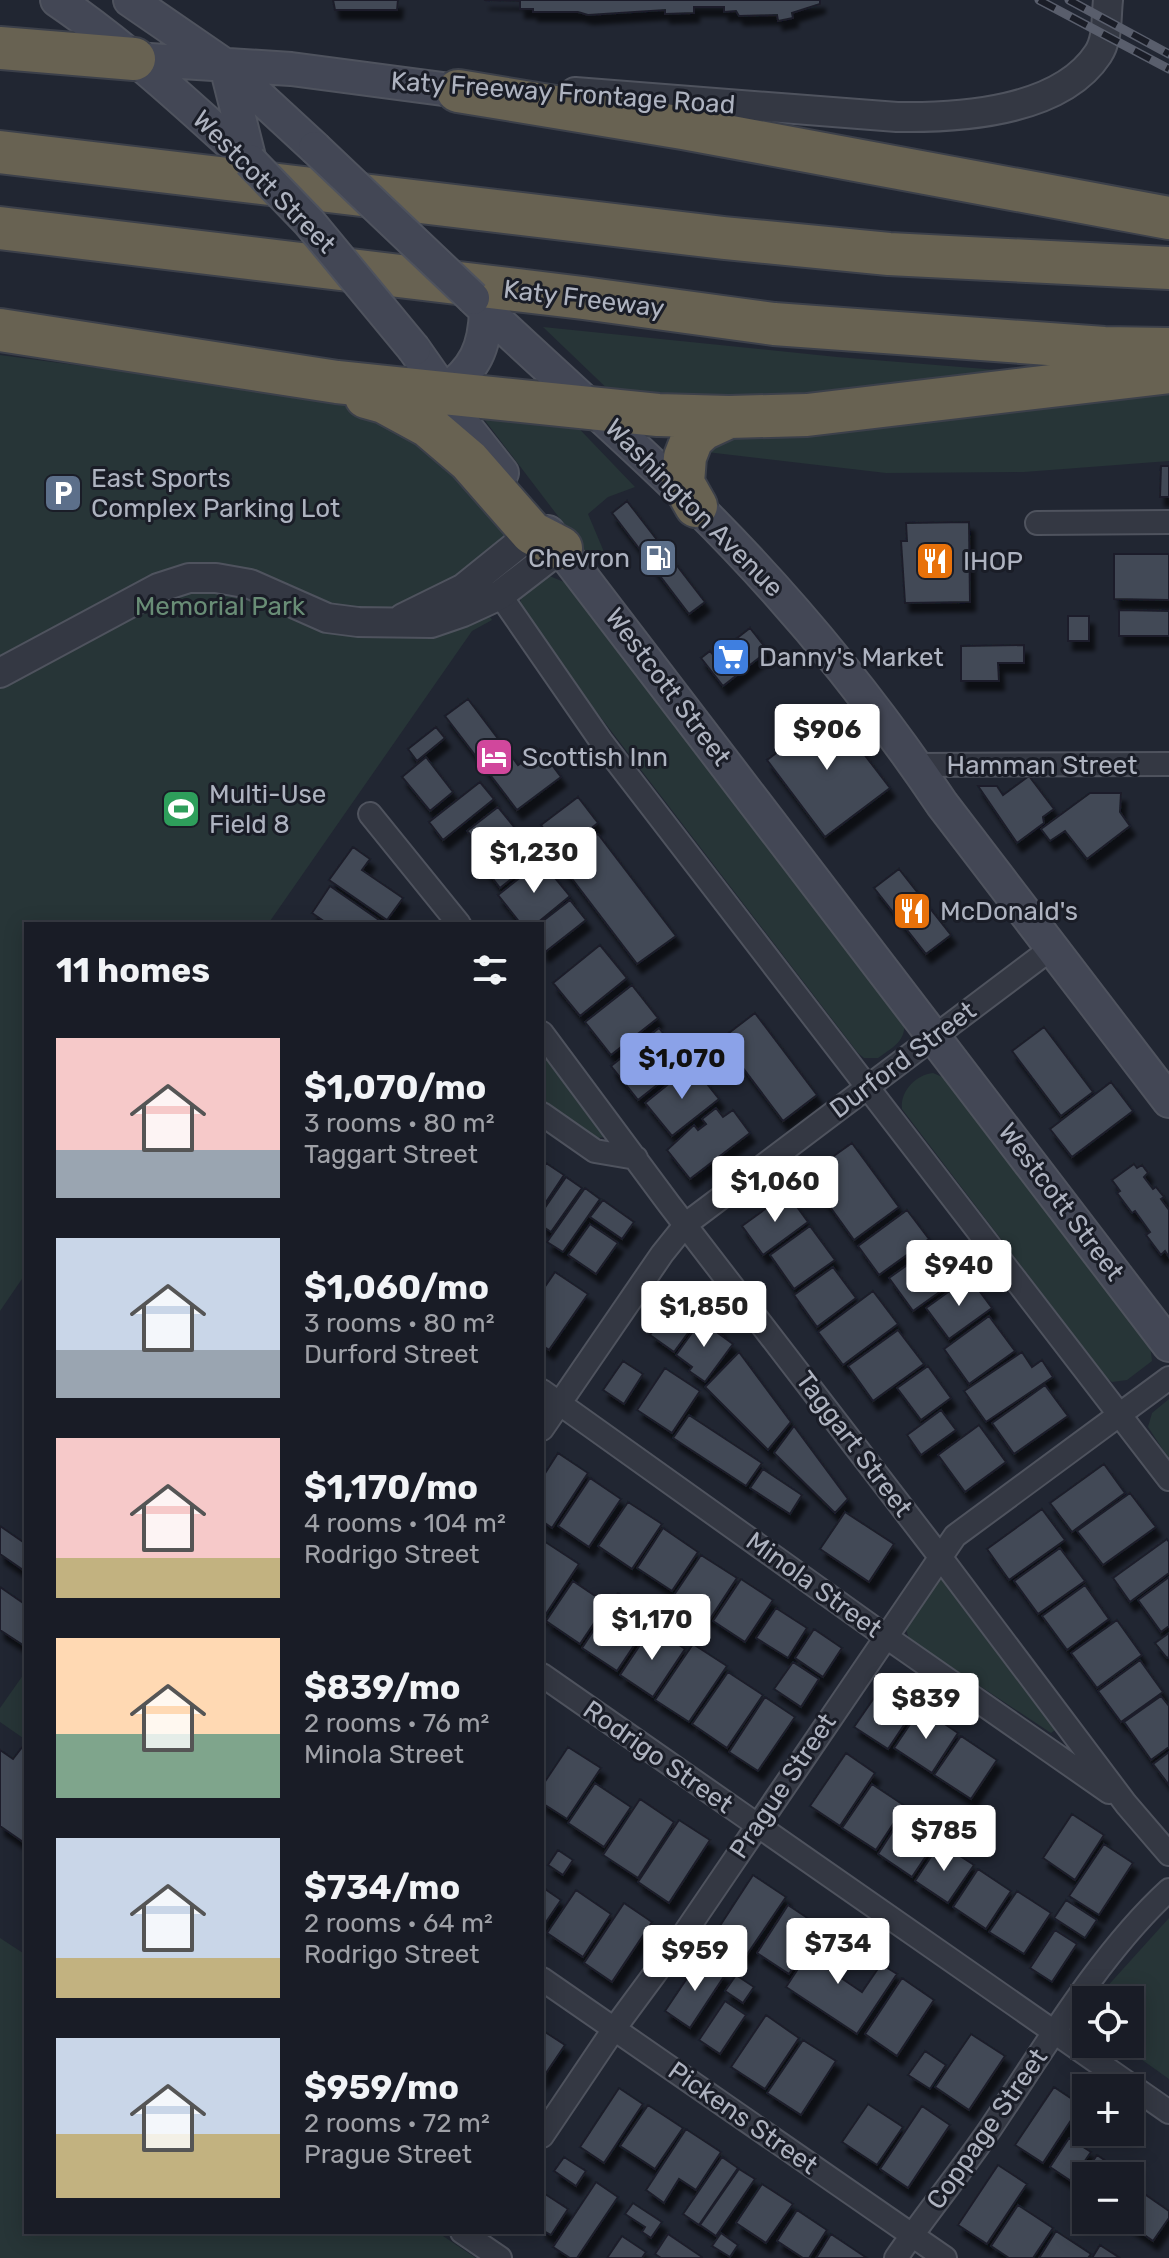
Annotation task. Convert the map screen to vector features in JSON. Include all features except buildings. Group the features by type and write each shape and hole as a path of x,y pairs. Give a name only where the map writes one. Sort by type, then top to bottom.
{"highway":[{"path":"0,48 134,59"},
{"path":"458,91 683,128 1169,218"},
{"path":"0,152 874,253 1169,268"},
{"name":"Katy Freeway","path":"0,228 774,324 1104,348 1169,349"},
{"path":"0,330 337,382 597,411 729,417 807,415 1169,372"},
{"path":"337,382 360,395 384,402 428,426 469,461 546,540"},
{"path":"696,506 683,483 689,446 703,429 729,417"}],"main road":[{"path":"57,0 134,59"},
{"name":"Washington Avenue","path":"130,0 226,66 248,98 493,325 597,411 696,506 803,621 1169,1101"},
{"name":"Katy Freeway Frontage Road","path":"134,59 291,69 458,91"},
{"name":"Westcott Street","path":"134,59 250,161 309,222 414,349 444,392 453,411 546,540 934,1035 1169,1345"},
{"path":"248,98 250,161"},
{"path":"444,392 463,378 475,362 493,325"}],"street":[{"name":"Katy Freeway Frontage Road","path":"458,91 548,90 897,117 929,118 978,113 1021,104 1070,82 1098,53 1106,36 1108,0"},
{"path":"1037,523 1169,522"},
{"path":"0,673 158,588 189,578 216,578 250,584 327,618 358,622 398,620 431,623 500,595 546,540"},
{"path":"398,620 464,588 546,540"},
{"path":"500,595 601,741 1169,1479"},
{"name":"Hamman Street","path":"915,765 1169,764"},
{"path":"370,814 449,920"},
{"name":"Durford Street","path":"544,1422 551,1398 686,1224 1052,948"},
{"name":"Taggart Street","path":"544,1036 1126,1804 1169,1854"},
{"path":"544,1115 595,1151 636,1158"},
{"name":"Prague Street","path":"544,2133 614,2029 684,1934 955,1536 1169,1378"},
{"name":"Minola Street","path":"551,1398 1126,1804"},
{"name":"Rodrigo Street","path":"544,1676 1169,2112"},
{"name":"Coppage Street","path":"896,2258 1120,1943 1145,1912 1169,1890"},
{"name":"Pickens Street","path":"544,1980 945,2258"},
{"path":"469,2234 500,2258"}],"green space":[{"path":"543,327 998,370 997,385 885,398 617,398"},
{"name":"Memorial Park","path":"0,355 369,404 506,511 507,538 464,573 492,620 472,631 269,922 24,922 24,1276 0,1311"},
{"path":"1169,386 1169,461 1024,472 886,473 698,451 709,436"},
{"path":"477,410 566,415 635,487 608,497 588,514 604,552 593,562"},
{"path":"547,575 569,584 904,1020 903,1033 894,1047 878,1058 864,1058 858,1053 523,616 522,595 529,586"},
{"path":"544,1050 606,1134 598,1138 544,1101"},
{"path":"933,1073 947,1079 1150,1344 1152,1361 1127,1380 1112,1382 1105,1376 902,1109 903,1096 910,1085 920,1077"},
{"path":"1169,1399 1169,1459 1148,1427 1152,1413"},
{"path":"942,1579 946,1579 1055,1725 1051,1733 909,1639 906,1629"},
{"path":"24,1674 24,1739 0,1722 0,1708"},
{"path":"1169,1918 1169,2079 1140,2058 1144,2058 1144,1986 1108,1986"},
{"path":"0,1938 24,1954 24,2234 440,2234 476,2258 0,2258"}],"railway":[{"path":"1039,0 1169,69"},
{"path":"1069,0 1169,54"}],"place":[{"name":"East Sports Complex Parking Lot","path":"63,493"},
{"name":"Chevron","path":"658,558"},
{"name":"IHOP","path":"935,561"},
{"name":"Danny's Market","path":"731,657"},
{"name":"Scottish Inn","path":"494,757"},
{"name":"Multi-Use Field 8","path":"181,809"},
{"name":"McDonald's","path":"912,911"}]}
